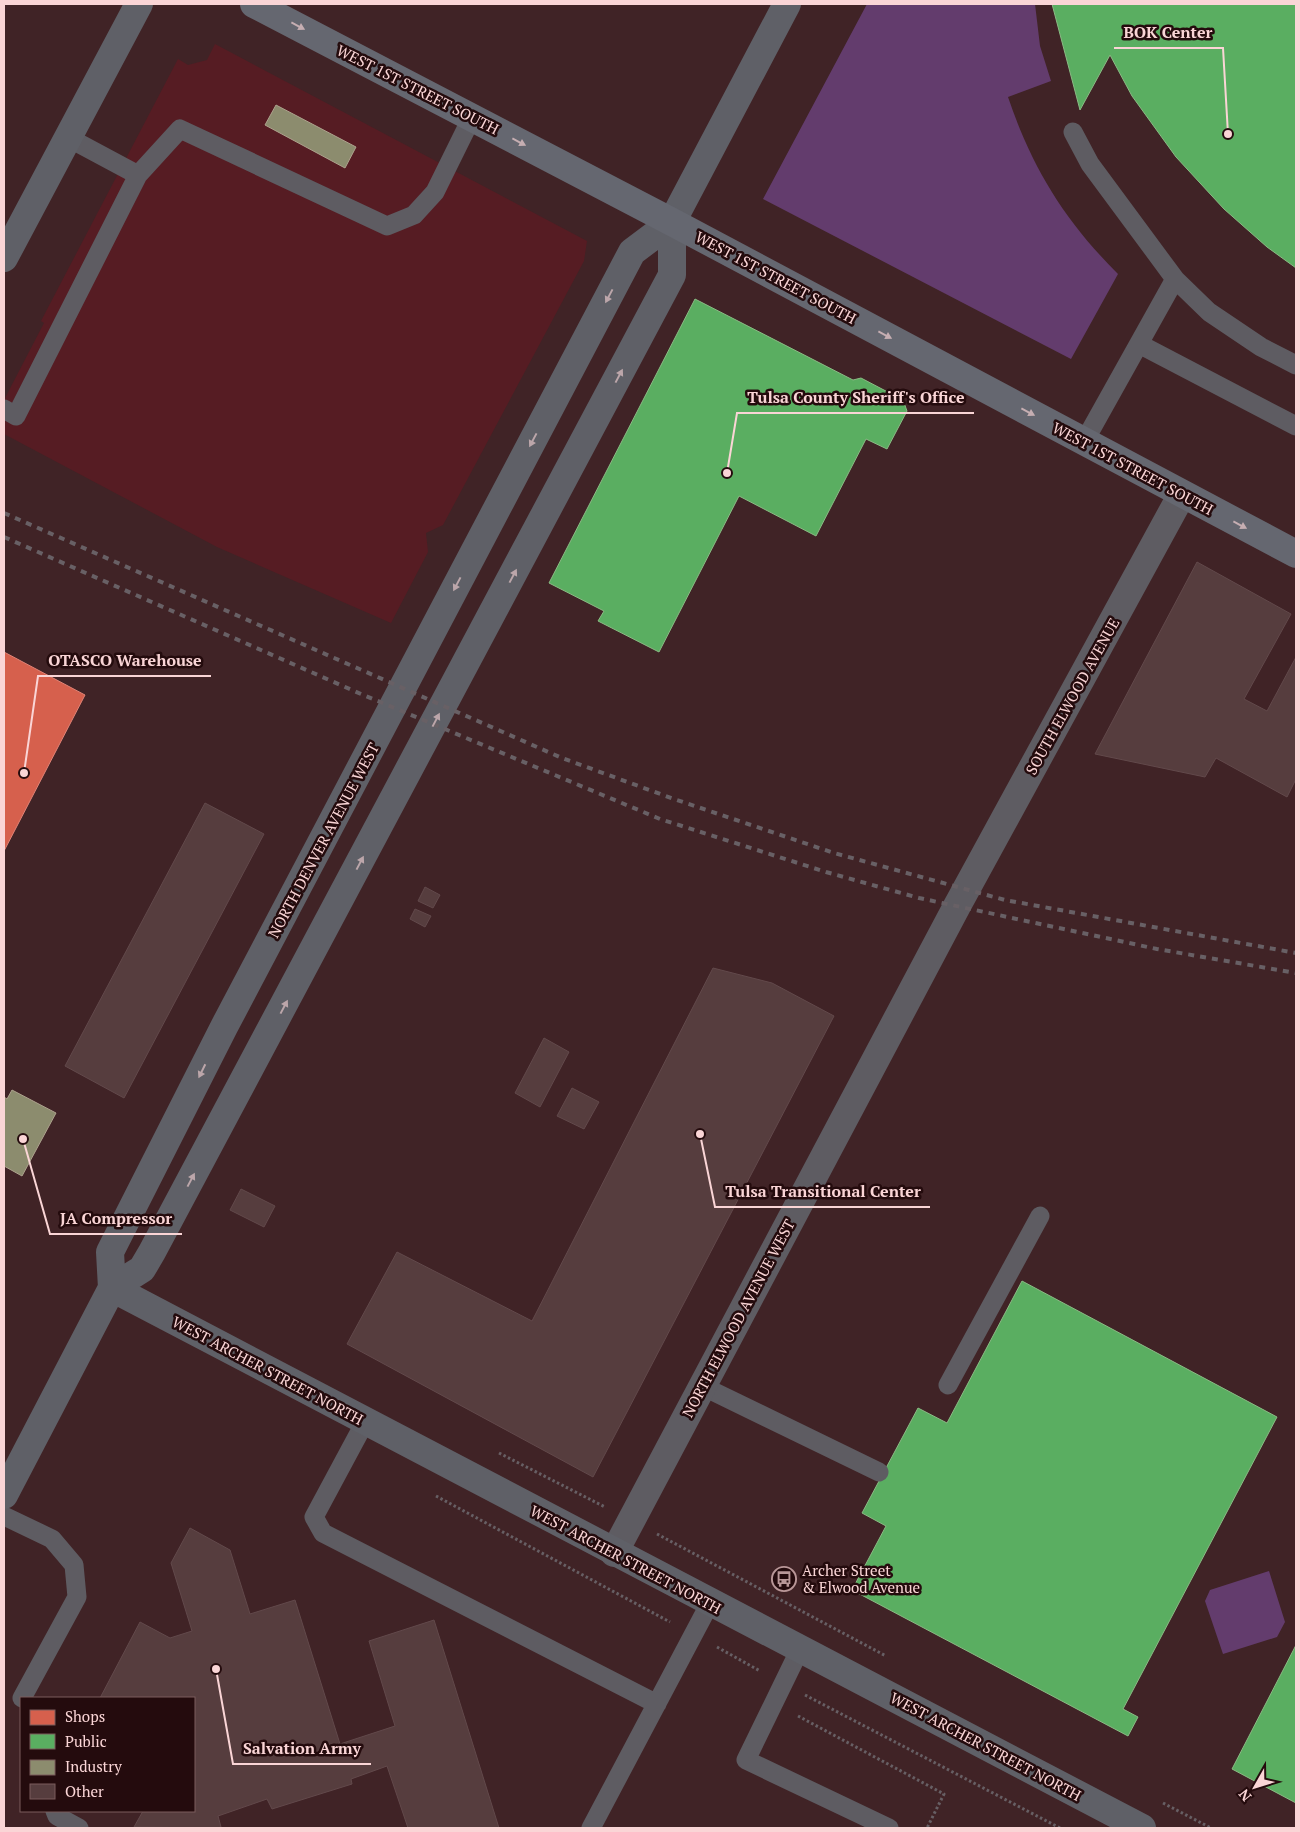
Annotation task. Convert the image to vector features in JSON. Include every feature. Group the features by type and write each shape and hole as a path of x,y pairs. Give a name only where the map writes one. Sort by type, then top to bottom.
{"main road":[{"path":"4,258 139,4"},
{"name":"WEST 1ST STREET SOUTH","path":"254,4 672,222 1296,554"},
{"path":"4,1495 112,1288 142,1269 152,1252 672,275 672,222 787,4"},
{"name":"NORTH DENVER AVENUE WEST","path":"112,1288 110,1252 224,1027 632,252 672,222"},
{"name":"WEST ARCHER STREET NORTH","path":"112,1288 800,1649 1111,1821 1142,1828"}],"street":[{"name":"SOUTH ELWOOD AVENUE","path":"962,898 1182,494"},
{"name":"NORTH ELWOOD AVENUE WEST","path":"614,1553 962,898"}],"lane":[{"path":"4,409 16,416 138,175 180,129 387,226 414,215 435,192 472,117"},
{"path":"1073,132 1090,164 1175,279 1209,312 1262,347 1296,365"},
{"path":"67,137 138,175"},
{"path":"1084,442 1175,279"},
{"path":"1139,344 1296,426"},
{"path":"948,1385 1040,1216"},
{"path":"702,1386 879,1472"},
{"path":"365,1422 314,1517 322,1533 657,1704"},
{"path":"4,1516 52,1539 74,1565 75,1573 77,1597 23,1697"},
{"path":"591,1828 710,1603"},
{"path":"800,1649 746,1760 889,1828"},
{"path":"55,1812 57,1816 79,1828"}],"path":[{"path":"435,1495 783,1683 1060,1828"},
{"path":"793,1713 944,1794 927,1828"}],"shaded area":[{"path":"867,4 1035,4 1040,46 1051,81 1008,97 1028,147 1052,192 1082,234 1118,274 1071,359 763,199"},
{"path":"215,44 587,241 584,261 443,525 426,533 428,552 391,623 217,547 4,434 4,400 44,323 41,321 178,59 188,65 207,60"},
{"path":"1269,1571 1285,1622 1277,1637 1223,1654 1205,1601 1210,1590"}],"building: Shops":[{"path":"4,652 85,695 4,851"}],"building: Public":[{"path":"1052,4 1296,4 1296,268 1267,247 1224,209 1176,157 1132,96 1110,55 1080,110"},
{"path":"695,299 853,380 861,378 903,400 907,411 887,449 866,439 816,536 739,496 659,652 598,621 604,611 549,583"},
{"path":"1022,1281 1277,1417 1123,1709 1138,1717 1128,1736 852,1590 886,1526 862,1513 918,1408 947,1423"},
{"path":"1296,1645 1296,1803 1232,1769"}],"building: Industry":[{"path":"276,105 356,147 345,168 265,125"},
{"path":"12,1090 56,1113 22,1176 4,1166 4,1097 7,1099"}],"building: Other":[{"path":"1197,562 1291,614 1244,699 1267,711 1296,657 1296,779 1287,797 1216,758 1205,777 1095,754"},
{"path":"205,803 264,834 124,1098 65,1066"},
{"path":"425,887 440,895 433,908 418,901"},
{"path":"415,909 431,916 425,927 410,919"},
{"path":"713,968 772,983 834,1016 593,1477 347,1344 397,1252 532,1321"},
{"path":"544,1038 569,1052 540,1107 515,1093"},
{"path":"572,1088 599,1102 584,1129 557,1116"},
{"path":"241,1189 275,1206 264,1227 230,1210"},
{"path":"190,1528 230,1550 250,1614 295,1600 340,1744 395,1726 369,1641 434,1620 499,1828 408,1828 387,1766 351,1779 352,1784 272,1809 267,1799 218,1816 221,1827 217,1828 134,1827 142,1812 195,1812 195,1697 101,1697 140,1622 170,1638 192,1631 171,1563"}],"railway":[{"path":"4,513 562,758 674,799 834,853 1005,900 1296,953"},
{"path":"4,537 361,694 660,819 826,872 919,898 1157,949 1296,973"}],"place":[{"name":"BOK Center","path":"1228,134"},
{"name":"Tulsa County Sheriff's Office","path":"727,473"},
{"name":"OTASCO Warehouse","path":"24,773"},
{"name":"Tulsa Transitional Center","path":"700,1134"},
{"name":"JA Compressor","path":"23,1139"},
{"name":"Archer Street & Elwood Avenue","path":"784,1579"},
{"name":"Salvation Army","path":"216,1669"}]}
